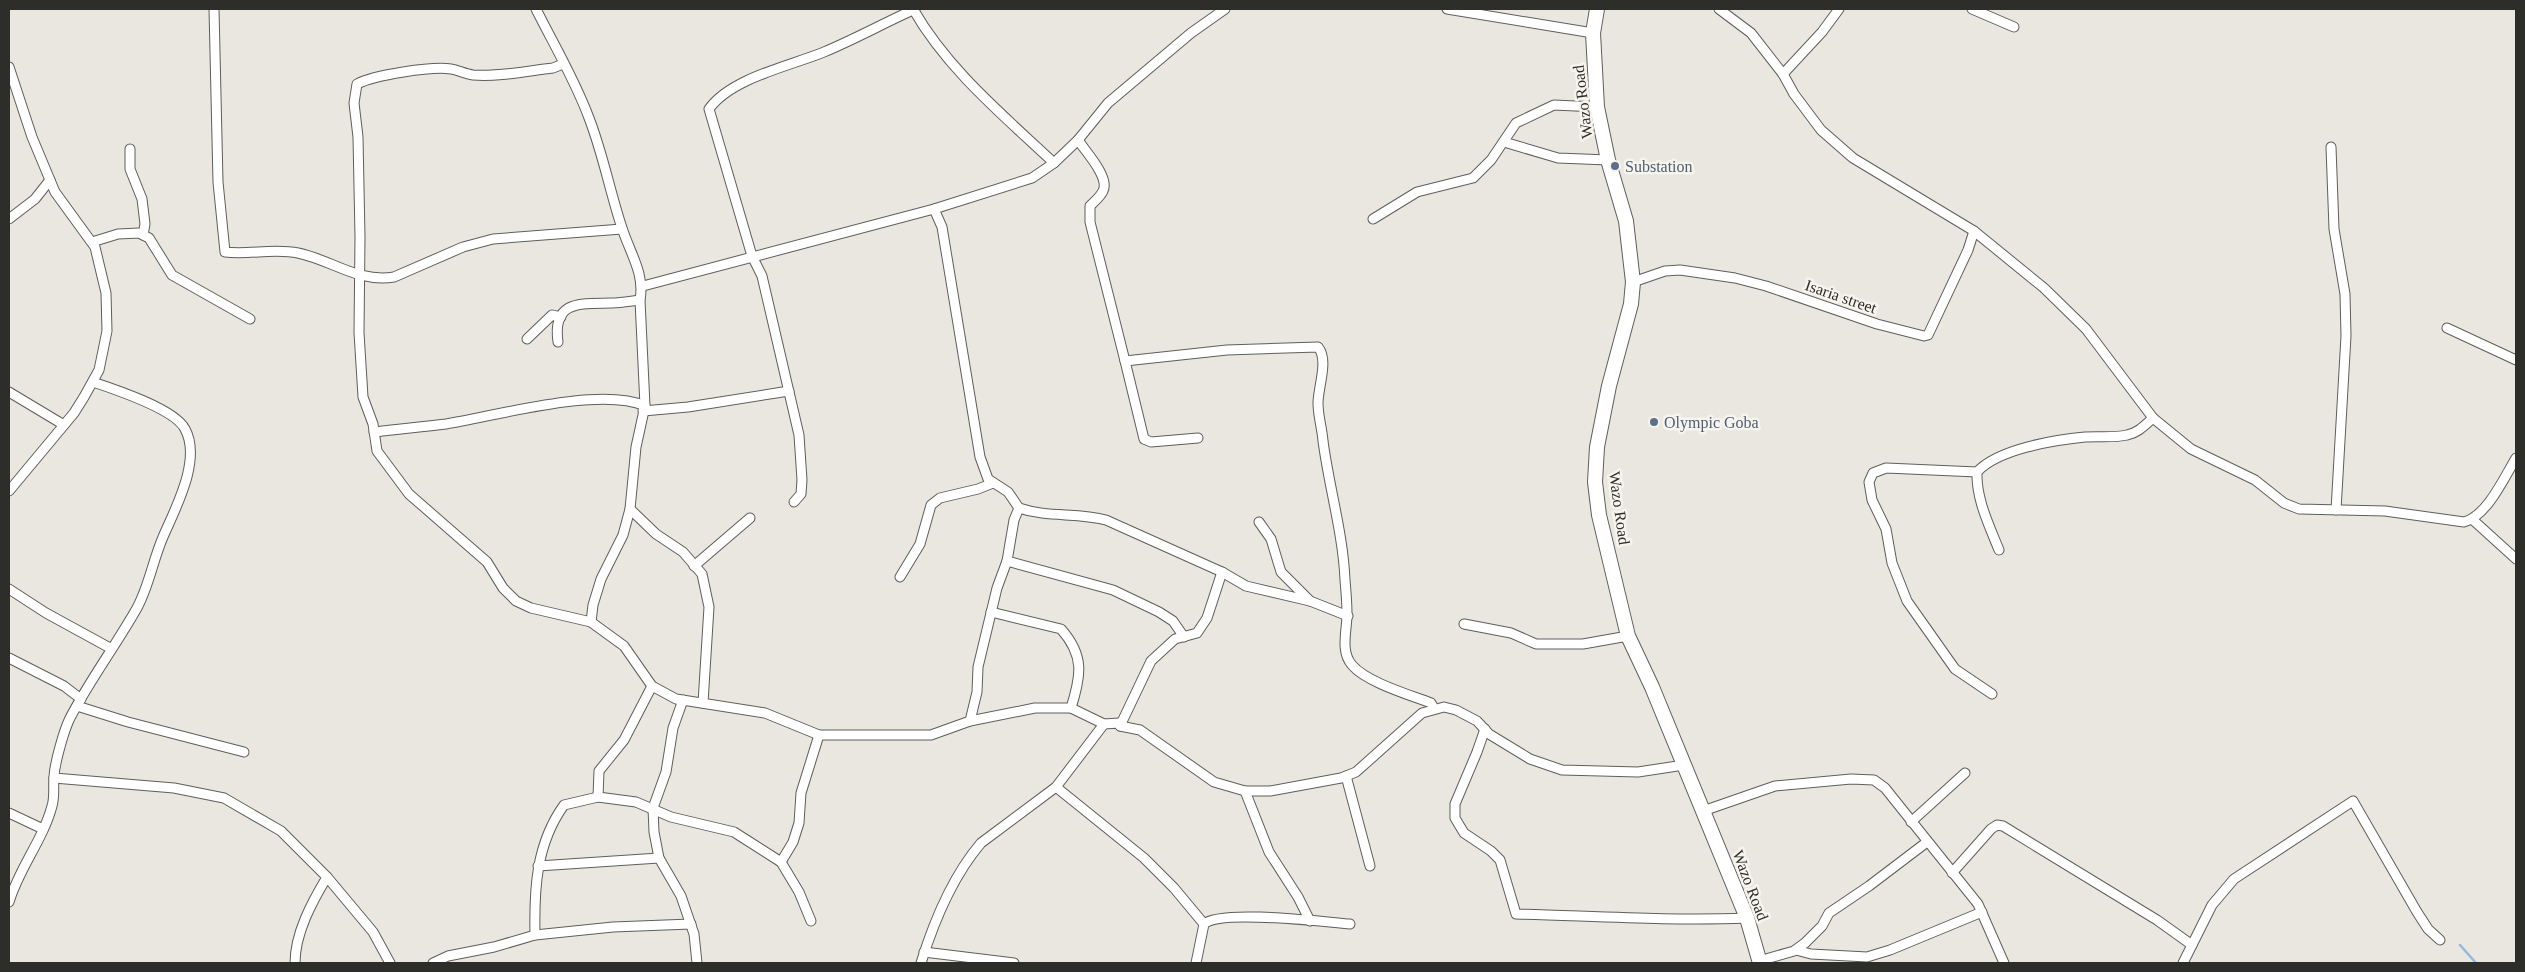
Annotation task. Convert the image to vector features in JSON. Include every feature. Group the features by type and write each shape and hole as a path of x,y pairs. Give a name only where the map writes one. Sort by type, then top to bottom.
{"main road":[{"name":"Wazo Road","path":"1597,9 1593,33 1597,107 1608,160 1626,221 1633,282 1631,304 1609,386 1597,446 1595,482 1599,515 1628,636 1652,687 1747,918 1759,962"}],"street":[{"path":"214,9 218,182 224,251 299,253 360,276 371,278 394,277 464,247 493,239 622,228"},
{"path":"536,9 563,64 570,73 589,118 622,228 643,286 640,300 644,409 636,447 630,509 623,535 601,579 593,605 591,622"},
{"path":"794,502 801,494 799,435 762,276 752,256 709,109 717,97 733,87 826,51 913,9 940,51 957,71 1054,163"},
{"path":"643,286 934,209 1032,178 1054,163 1078,140 1108,103 1191,33 1225,9"},
{"path":"1447,9 1593,33"},
{"path":"1719,9 1750,32 1783,74 1794,94 1820,130 1853,158 1974,231 2044,288 2086,329 2153,418 2191,449 2255,480 2284,503 2299,509 2385,511 2464,522 2473,520 2482,512 2516,458"},
{"path":"1783,74 1822,32 1839,9"},
{"path":"1972,9 2014,26"},
{"path":"563,64 553,68 487,75 471,75 449,69 376,76 357,84 354,103 358,137 359,333 363,398 374,432 377,451 409,494 486,562 503,588 516,601 531,608 591,622 624,646 652,686 683,700 765,713 819,735 931,735 970,721 1035,708 1071,708 1104,724 1120,723 1120,726 1140,730 1214,782 1245,791 1270,791 1346,776 1356,772 1422,713 1434,708 1456,710 1477,721 1485,729 1530,759 1562,770 1638,772 1684,765"},
{"path":"9,67 32,137 50,180 68,212 95,247 106,293 107,331 99,370 74,414 9,491"},
{"path":"1373,219 1417,192 1473,178 1483,170 1516,123 1554,105 1597,107"},
{"path":"1078,140 1098,167 1105,184 1104,192 1090,206 1090,222 1144,439 1151,442 1198,438"},
{"path":"1504,142 1558,158 1608,160"},
{"path":"2331,147 2334,229 2345,294 2346,336 2336,510"},
{"path":"130,149 130,169 142,198 145,224 143,235"},
{"path":"9,220 35,199 50,180"},
{"path":"934,209 942,226 980,457 988,479 1008,492 1019,508 1054,516 1094,517 1106,520 1222,572 1246,586 1259,591 1310,601 1348,616"},
{"name":"Isaria street","path":"1633,282 1665,271 1680,270 1735,278 1766,286 1877,324 1924,336 1928,335 1968,250 1974,231"},
{"path":"92,242 128,232 143,235 149,238 172,275 250,319"},
{"path":"558,342 556,326 566,309 578,303 640,300"},
{"path":"527,339 552,315 561,317"},
{"path":"2448,328 2516,360"},
{"path":"1125,361 1242,349 1318,347 1322,354 1319,410 1326,464 1344,556 1348,616 1345,628 1346,653 1353,666 1376,682 1431,703 1434,708"},
{"path":"9,902 13,889 53,805 57,758 69,719 110,648 138,607 163,537 177,509 190,459 190,443 185,428 160,410 136,397 92,382"},
{"path":"374,432 446,424 550,404 627,400 644,409 688,407 789,391"},
{"path":"9,392 64,425"},
{"path":"1999,550 1982,508 1976,485 1977,472 1985,464 2020,450 2084,437 2128,435 2139,430 2153,418"},
{"path":"1977,472 1886,468 1873,473 1869,482 1872,500 1886,529 1892,563 1907,601 1955,669 1992,694"},
{"path":"900,577 920,544 931,505 940,498 978,489 993,483"},
{"path":"970,721 977,692 978,667 991,612 1007,561 1014,520 1019,508"},
{"path":"630,509 656,534 683,552 702,574 709,608 703,703"},
{"path":"694,566 750,518"},
{"path":"2473,520 2516,559"},
{"path":"1259,522 1271,539 1281,572 1310,601"},
{"path":"1007,561 1113,590 1160,612 1173,621 1184,636"},
{"path":"1120,726 1151,661 1175,639 1197,633 1208,618 1222,572"},
{"path":"9,589 46,614 110,648"},
{"path":"991,612 1061,629 1069,638 1077,652 1080,680 1071,708"},
{"path":"1464,624 1512,632 1536,644 1583,644 1628,636"},
{"path":"9,658 64,686 79,703 120,720 244,752"},
{"path":"598,797 599,771 624,740 652,686"},
{"path":"683,700 673,728 666,772 653,808 654,832 659,858 681,896 691,924 697,947 697,963"},
{"path":"921,963 941,908 972,854 981,843 1056,787 1104,724"},
{"path":"1485,729 1478,752 1455,804 1455,818 1464,833 1492,851 1500,860 1516,914 1629,917 1662,920 1747,918"},
{"path":"781,862 792,842 799,823 801,793 819,735"},
{"path":"1911,822 1965,773"},
{"path":"1346,776 1370,866"},
{"path":"54,778 174,788 224,798 281,830 327,877 373,932 390,963"},
{"path":"1703,811 1775,786 1874,780 1885,788 1982,912 2004,963"},
{"path":"1056,787 1144,858 1174,888 1204,924"},
{"path":"1245,791 1269,852 1298,897 1310,921"},
{"path":"536,935 534,902 538,866 547,836 564,805 598,797 636,802 671,817 734,832 781,862 799,892 812,921"},
{"path":"2183,963 2212,905 2234,879 2353,802 2417,912 2428,929 2440,940"},
{"path":"9,813 43,829"},
{"path":"1952,873 1991,829 1997,825 2003,826 2157,920 2192,945"},
{"path":"1759,962 1796,950 1812,938 1829,913 1869,886 1927,842"},
{"path":"538,866 659,858"},
{"path":"295,963 297,947 307,912 327,877"},
{"path":"1796,950 1812,954 1868,957 1890,950 1982,912"},
{"path":"1204,924 1212,920 1248,917 1350,924"},
{"path":"433,963 448,956 494,947 536,935 613,927 691,924"},
{"path":"1196,963 1204,924"},
{"path":"924,952 1014,963"}],"waterway":[{"path":"2460,945 2476,963"}],"place":[{"name":"Substation","path":"1615,166"},
{"name":"Olympic Goba","path":"1654,422"}]}
